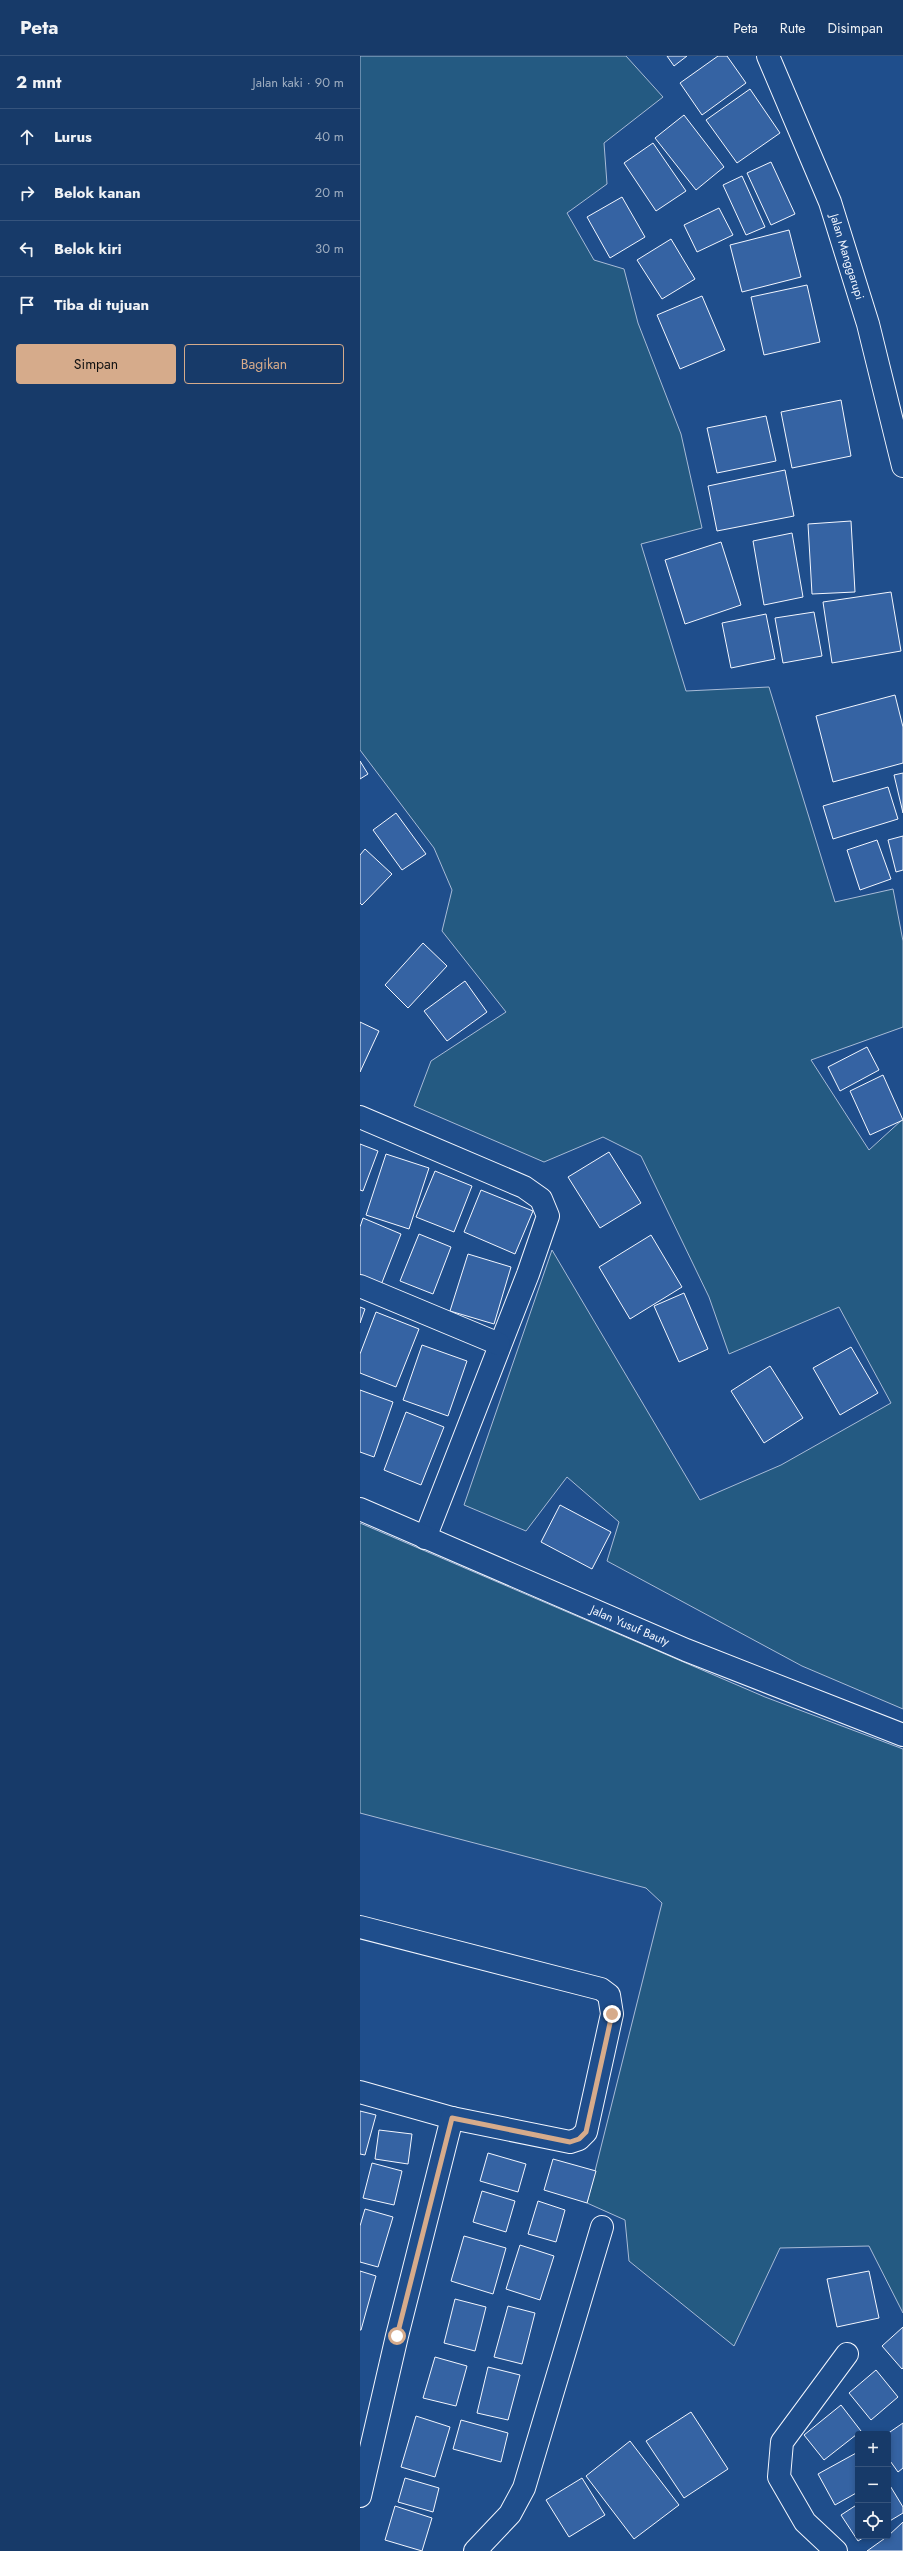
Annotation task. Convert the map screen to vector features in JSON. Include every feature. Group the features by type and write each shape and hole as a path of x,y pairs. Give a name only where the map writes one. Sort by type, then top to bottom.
{"street":[{"name":"Jalan Manggarupi","path":"768,56 830,202 868,324 903,466"},
{"path":"360,1117 524,1187 541,1199 548,1216 425,1538"},
{"path":"360,1286 499,1344"},
{"name":"Jalan Yusuf Bauty","path":"360,1509 686,1650 903,1735"},
{"path":"360,1927 601,1989 609,1995 612,2014 586,2132 579,2139 570,2142 452,2118 360,2092"},
{"path":"360,2496 397,2336 452,2118"},
{"path":"475,2551 510,2514 524,2488 602,2227"},
{"path":"836,2551 805,2522 779,2477 782,2442 847,2354"}],"shaded area":[{"path":"360,56 626,56 663,97 604,143 607,184 567,213 594,260 624,269 638,323 681,434 702,528 641,544 686,691 769,687 835,902 893,889 903,941 903,1027 811,1060 869,1150 903,1119 903,1709 802,1666 607,1561 619,1522 567,1477 526,1531 464,1505 552,1250 700,1500 781,1465 891,1403 839,1307 729,1354 709,1297 641,1156 603,1137 544,1162 414,1106 431,1061 506,1012 442,931 452,890 434,848 360,750"},
{"path":"360,1523 765,1697 903,1749 903,2313 869,2246 780,2248 734,2346 629,2261 625,2220 587,2203 662,1903 646,1888 360,1813"}],"building":[{"path":"667,56 687,56 674,66"},
{"path":"718,56 727,56 746,83 702,115 680,83"},
{"path":"750,89 780,133 737,163 706,120"},
{"path":"684,115 724,167 696,190 655,138"},
{"path":"653,143 686,191 656,211 624,163"},
{"path":"771,162 795,214 771,225 747,173"},
{"path":"742,176 765,227 746,235 723,185"},
{"path":"622,197 645,237 610,258 587,217"},
{"path":"719,208 733,235 697,252 684,225"},
{"path":"789,230 801,277 742,292 730,245"},
{"path":"671,239 695,279 662,299 637,260"},
{"path":"807,285 820,342 764,355 751,297"},
{"path":"702,296 725,350 680,369 657,315"},
{"path":"841,400 851,456 792,468 781,412"},
{"path":"766,416 776,461 717,473 707,428"},
{"path":"785,470 794,516 717,531 708,486"},
{"path":"851,521 855,592 812,594 808,524"},
{"path":"792,533 803,597 764,605 753,541"},
{"path":"721,542 741,605 685,624 665,560"},
{"path":"891,592 901,651 832,663 823,602"},
{"path":"814,612 822,656 783,663 775,618"},
{"path":"766,614 775,659 731,668 722,623"},
{"path":"895,695 903,727 903,763 833,782 816,716"},
{"path":"360,761 368,774 360,779"},
{"path":"903,773 903,813 894,775"},
{"path":"888,787 898,819 833,839 823,806"},
{"path":"396,813 426,854 402,870 373,830"},
{"path":"903,836 903,870 896,872 888,840"},
{"path":"877,840 891,879 860,890 847,850"},
{"path":"365,849 392,874 362,905 360,903 360,855"},
{"path":"423,943 447,966 408,1008 385,985"},
{"path":"465,981 487,1012 447,1041 424,1011"},
{"path":"360,1022 379,1031 360,1072"},
{"path":"867,1047 879,1070 840,1091 828,1067"},
{"path":"883,1075 903,1120 870,1135 850,1091"},
{"path":"360,1144 378,1151 363,1191 360,1190"},
{"path":"609,1152 641,1203 600,1228 568,1177"},
{"path":"386,1154 429,1168 409,1229 366,1215"},
{"path":"435,1171 472,1186 454,1232 416,1217"},
{"path":"481,1190 533,1211 515,1254 464,1232"},
{"path":"363,1218 401,1234 381,1285 360,1276 360,1227"},
{"path":"419,1234 451,1247 433,1294 400,1281"},
{"path":"651,1235 682,1287 630,1319 599,1267"},
{"path":"468,1254 511,1267 494,1324 450,1311"},
{"path":"684,1293 708,1349 679,1362 654,1306"},
{"path":"360,1307 365,1309 360,1323"},
{"path":"376,1312 419,1329 396,1387 360,1373 360,1354"},
{"path":"422,1345 467,1361 448,1416 403,1400"},
{"path":"851,1347 878,1393 840,1415 813,1368"},
{"path":"770,1366 803,1418 764,1443 731,1391"},
{"path":"360,1390 393,1402 374,1457 360,1452"},
{"path":"406,1412 444,1427 421,1485 384,1470"},
{"path":"560,1505 611,1532 592,1569 541,1542"},
{"path":"360,2111 376,2115 365,2155 360,2154"},
{"path":"379,2130 412,2134 408,2164 375,2159"},
{"path":"488,2153 526,2164 518,2192 480,2181"},
{"path":"553,2159 596,2171 587,2203 544,2190"},
{"path":"372,2163 402,2171 394,2205 363,2198"},
{"path":"482,2191 515,2201 506,2232 473,2222"},
{"path":"538,2201 565,2210 556,2242 528,2234"},
{"path":"365,2209 393,2217 378,2267 360,2262 360,2226"},
{"path":"464,2236 506,2248 493,2294 451,2281"},
{"path":"520,2245 554,2256 540,2300 506,2289"},
{"path":"360,2271 376,2276 361,2330 360,2330"},
{"path":"869,2271 879,2318 837,2327 827,2279"},
{"path":"455,2299 486,2307 475,2351 444,2343"},
{"path":"508,2306 535,2313 522,2364 494,2357"},
{"path":"903,2327 903,2368 902,2369 882,2346"},
{"path":"435,2357 467,2366 456,2406 423,2398"},
{"path":"488,2367 520,2375 508,2420 477,2413"},
{"path":"876,2370 898,2397 871,2420 849,2393"},
{"path":"841,2405 861,2431 855,2431 855,2436 824,2460 804,2435"},
{"path":"691,2412 728,2469 684,2498 646,2441"},
{"path":"416,2416 450,2427 435,2477 401,2467"},
{"path":"461,2420 508,2433 501,2462 453,2449"},
{"path":"903,2423 903,2468 898,2472 891,2462 891,2431"},
{"path":"630,2441 679,2505 634,2539 586,2476"},
{"path":"855,2454 855,2494 835,2505 818,2474"},
{"path":"405,2478 439,2488 433,2512 398,2502"},
{"path":"582,2478 605,2515 569,2537 546,2500"},
{"path":"891,2487 903,2507 903,2513 891,2520"},
{"path":"395,2506 432,2518 422,2551 385,2540"},
{"path":"855,2506 855,2536 841,2515"},
{"path":"903,2522 903,2551 867,2551 884,2539 891,2539 891,2533"}],"route":[{"path":"397,2336 452,2118 570,2142 579,2139 586,2132 612,2014"}]}
